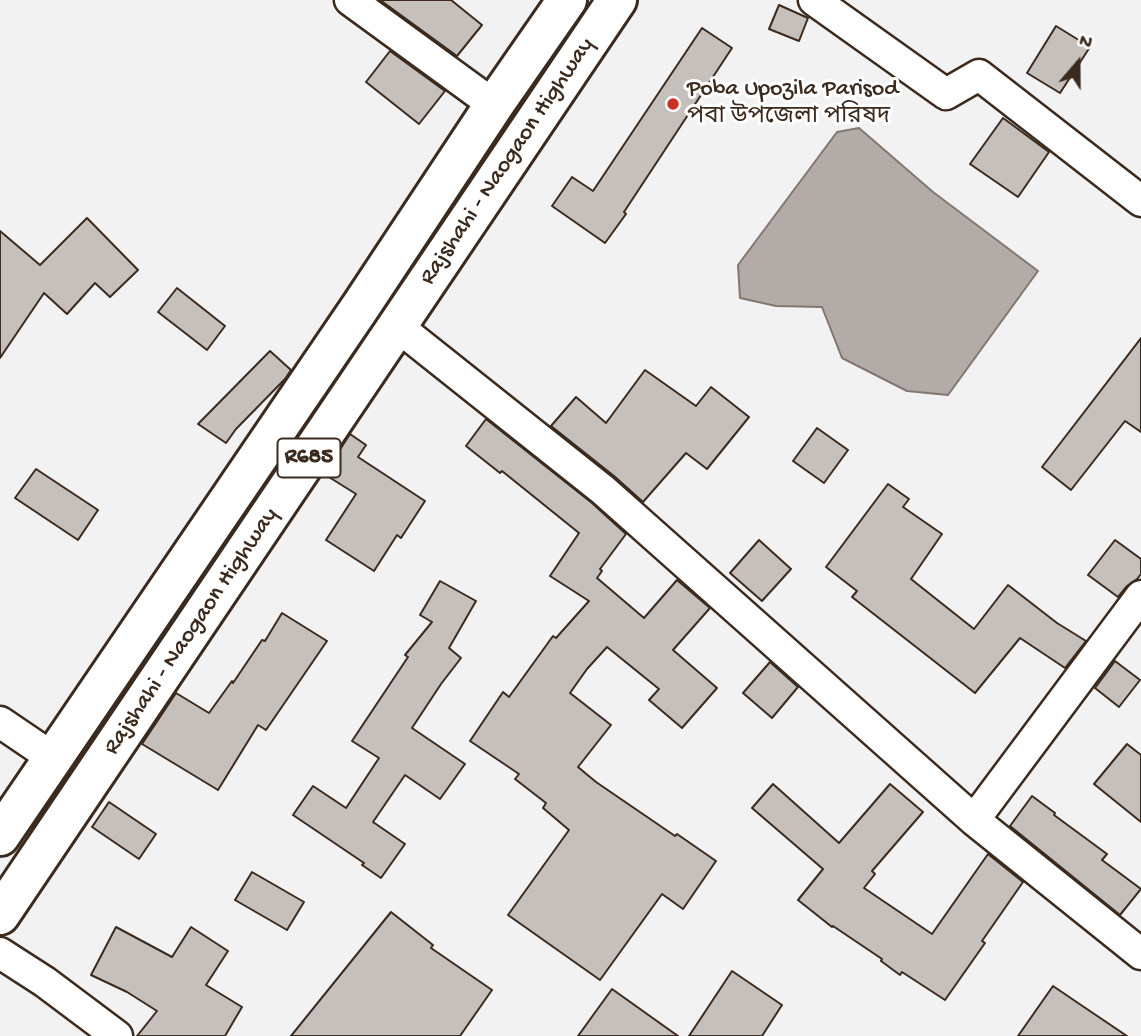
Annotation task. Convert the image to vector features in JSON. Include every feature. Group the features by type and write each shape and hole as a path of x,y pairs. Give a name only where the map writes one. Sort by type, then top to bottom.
{"main road":[{"name":"Rajshahi - Naogaon Highway","path":"0,836 567,0"},
{"name":"Rajshahi - Naogaon Highway","path":"0,915 617,0"}],"street":[{"path":"350,0 494,105"},
{"path":"814,0 946,94 979,75 1141,201"},
{"path":"397,326 603,490 974,820 1141,954"},
{"path":"974,820 1141,596"},
{"path":"0,722 53,758"},
{"path":"0,953 45,982 117,1036"}],"shaded area":[{"path":"859,128 933,192 1038,271 948,395 907,391 842,358 822,307 776,306 740,298 738,265 837,132"}],"building":[{"path":"380,0 451,0 482,25 457,56"},
{"path":"779,5 808,18 799,41 769,29"},
{"path":"1056,26 1090,47 1060,93 1027,73"},
{"name":"Poba Upozila Parisod পবা উপজেলা পরিষদ","path":"702,28 732,48 605,243 552,206 572,177 593,191"},
{"path":"390,51 445,91 419,124 366,82"},
{"path":"1003,118 1049,152 1018,197 970,164"},
{"path":"87,218 138,270 110,297 95,283 67,314 44,293 0,358 0,231 40,265"},
{"path":"177,288 225,326 207,350 158,312"},
{"path":"1141,338 1141,432 1125,421 1071,490 1042,467"},
{"path":"270,351 291,370 226,443 198,424"},
{"path":"645,370 696,406 711,387 749,417 707,469 686,453 643,502 551,426 576,397 606,423"},
{"path":"486,419 592,503 626,534 600,569 602,571 597,578 644,618 677,580 710,608 673,650 717,688 682,728 649,700 659,689 607,647 570,693 611,725 578,767 675,836 677,834 716,861 683,909 662,894 600,980 508,915 569,830 543,808 546,803 515,779 519,774 470,741 503,692 509,697 553,636 556,638 589,601 550,576 579,533 502,471 500,473 466,446"},
{"path":"817,428 848,450 824,483 793,461"},
{"path":"350,434 366,445 358,457 425,501 401,538 397,535 374,571 326,540 356,494 324,474"},
{"path":"36,469 98,510 78,540 15,498"},
{"path":"888,484 909,499 903,507 942,534 911,579 974,629 1008,585 1057,623 1086,641 1065,668 1020,638 975,693 852,597 857,591 826,567"},
{"path":"759,540 791,569 762,601 730,573"},
{"path":"1115,540 1141,559 1141,574 1118,597 1088,575"},
{"path":"440,581 476,601 449,648 461,658 412,728 465,764 440,799 405,775 373,822 405,844 381,878 362,865 364,863 293,815 313,786 346,808 379,758 352,741 408,657 405,655 432,622 420,615"},
{"path":"282,613 327,641 266,730 258,725 218,790 142,744 176,693 209,713 262,640 265,641"},
{"path":"1115,661 1140,680 1119,707 1095,688"},
{"path":"770,662 798,687 772,718 743,693"},
{"path":"1127,744 1141,755 1141,822 1094,784"},
{"path":"773,784 839,843 890,784 923,812 872,871 875,874 864,888 932,934 988,854 1023,882 945,1000 902,972 900,975 881,961 882,959 832,927 798,900 823,869 752,808"},
{"path":"1032,796 1107,854 1102,860 1141,889 1120,915 1010,826"},
{"path":"109,802 156,834 139,859 92,827"},
{"path":"252,872 304,902 287,930 235,900"},
{"path":"391,912 433,945 431,948 492,990 460,1036 291,1036"},
{"path":"116,927 172,957 191,927 228,951 206,985 242,1007 225,1036 137,1036 157,1011 127,992 91,975"},
{"path":"732,971 782,1005 762,1036 689,1036"},
{"path":"1053,986 1081,1005 1127,1036 1018,1036"},
{"path":"612,989 678,1036 578,1036"}],"place":[{"name":"Poba Upozila Parisod পবা উপজেলা পরিষদ","path":"673,104"}]}
